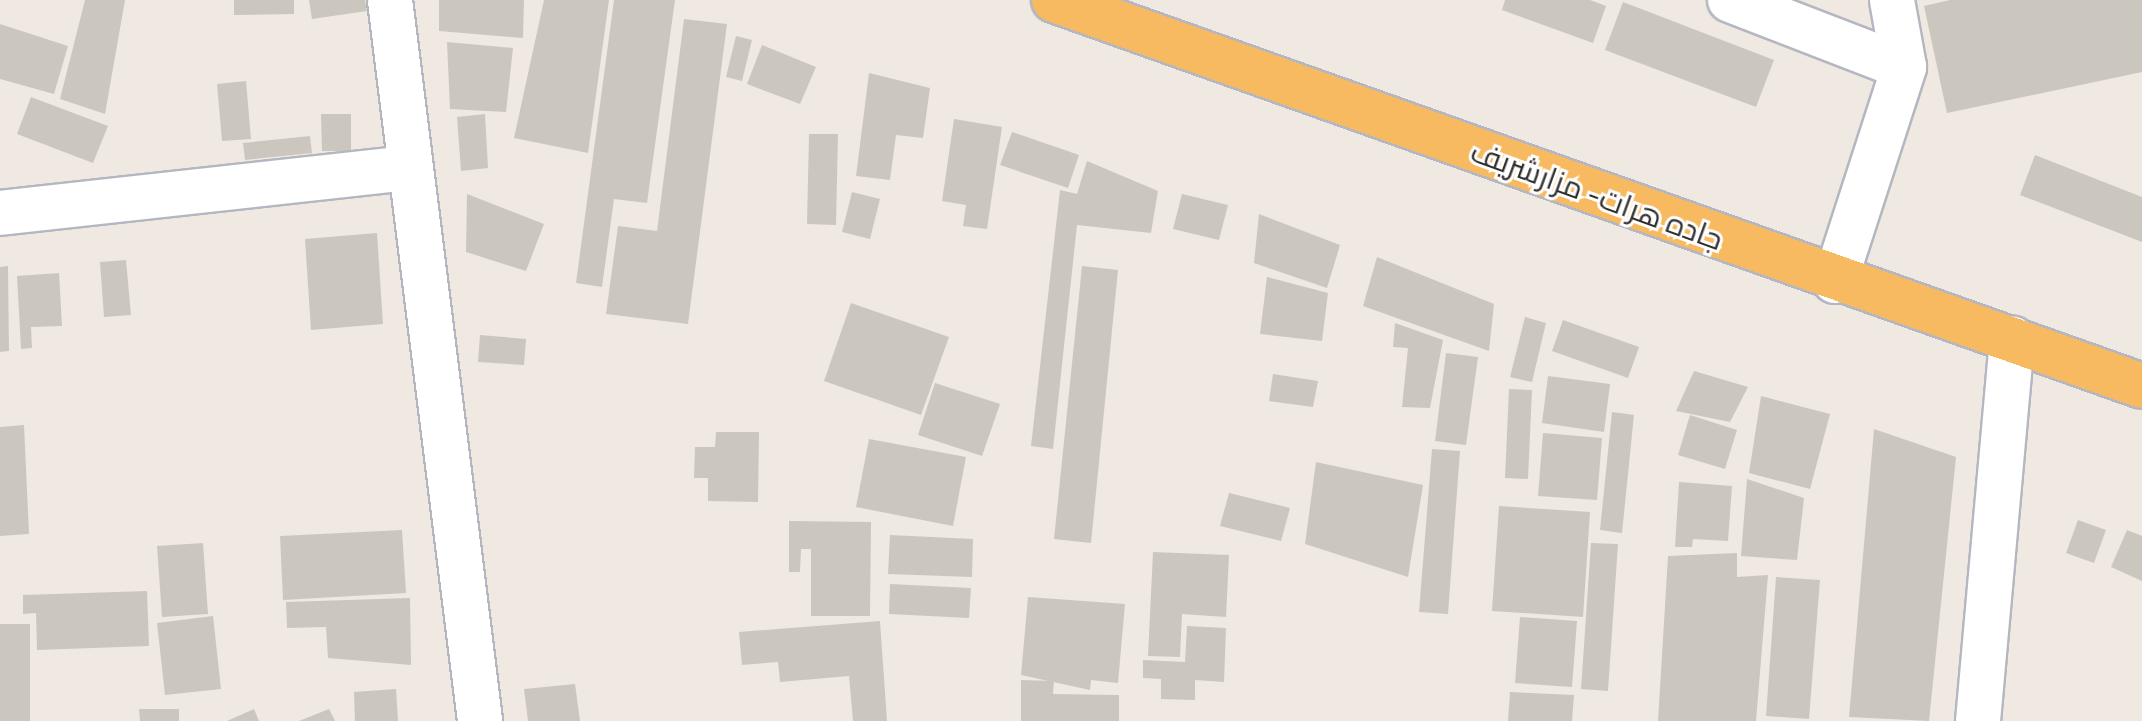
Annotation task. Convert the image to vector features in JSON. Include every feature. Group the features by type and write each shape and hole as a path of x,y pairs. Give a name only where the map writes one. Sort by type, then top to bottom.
{"highway":[{"name":"جاده هرات- مزارشریف","path":"1054,0 1835,281 2012,339 2142,386"}],"street":[{"path":"390,0 406,168 480,721"},
{"path":"1730,0 1904,67"},
{"path":"1835,281 1904,67 1892,0"},
{"path":"0,213 406,168"},
{"path":"1978,721 2012,339"}],"building":[{"path":"85,0 125,0 105,114 60,99"},
{"path":"234,0 294,0 294,14 234,15"},
{"path":"309,0 365,0 367,11 312,19"},
{"path":"439,0 524,0 523,38 439,31"},
{"path":"544,0 609,0 588,153 514,138"},
{"path":"614,0 675,0 647,203 614,199 602,287 576,283"},
{"path":"1505,0 1590,0 1606,6 1593,43 1502,10"},
{"path":"1950,0 2142,0 2142,72 1947,113 1924,6"},
{"path":"1623,2 1774,60 1756,107 1605,50"},
{"path":"684,19 727,24 688,324 606,314 618,226 657,231"},
{"path":"0,24 68,46 54,94 0,79"},
{"path":"736,36 752,40 742,81 726,77"},
{"path":"447,42 513,48 506,112 450,109"},
{"path":"762,45 816,67 800,104 747,84"},
{"path":"869,73 930,88 923,138 896,135 890,180 856,176"},
{"path":"246,81 251,139 222,141 217,84"},
{"path":"31,97 108,126 93,163 17,134"},
{"path":"321,114 351,114 351,151 322,151"},
{"path":"485,114 488,168 461,171 457,117"},
{"path":"954,119 1002,127 987,229 963,226 966,205 942,201"},
{"path":"1012,132 1079,155 1068,188 1000,165"},
{"path":"809,134 838,134 836,225 807,224"},
{"path":"310,136 312,153 245,160 243,143"},
{"path":"2035,155 2142,197 2142,242 2020,195"},
{"path":"1087,161 1158,191 1151,233 1077,225 1053,449 1031,446 1060,190 1077,194"},
{"path":"852,192 880,199 870,239 842,232"},
{"path":"467,194 544,224 526,271 466,252"},
{"path":"1182,194 1228,205 1219,240 1173,229"},
{"path":"1259,214 1340,245 1327,288 1254,263"},
{"path":"377,233 383,324 311,330 305,239"},
{"path":"1377,257 1494,304 1489,351 1363,306"},
{"path":"126,260 131,315 104,317 100,262"},
{"path":"8,266 9,351 0,352 0,267"},
{"path":"1082,266 1118,270 1091,543 1054,539"},
{"path":"59,273 62,326 31,327 32,348 21,349 17,276"},
{"path":"1267,277 1328,293 1322,341 1260,334"},
{"path":"851,303 949,337 921,415 824,381"},
{"path":"1525,317 1546,323 1532,382 1510,377"},
{"path":"1563,320 1639,347 1628,378 1552,351"},
{"path":"1395,323 1443,340 1430,408 1402,407 1408,348 1393,347"},
{"path":"480,335 526,339 524,365 478,362"},
{"path":"1446,353 1478,357 1466,445 1435,441"},
{"path":"1694,371 1748,387 1730,422 1676,411"},
{"path":"1273,374 1318,381 1313,407 1269,401"},
{"path":"1548,376 1610,384 1604,432 1542,423"},
{"path":"935,383 1000,404 982,456 918,435"},
{"path":"1509,389 1532,390 1528,479 1505,478"},
{"path":"1761,396 1830,414 1810,489 1749,473"},
{"path":"1612,412 1634,415 1622,533 1600,530"},
{"path":"1690,415 1737,430 1725,469 1678,455"},
{"path":"24,425 29,534 0,536 0,427"},
{"path":"1874,429 1956,457 1929,721 1849,717"},
{"path":"716,432 759,432 758,502 708,501 708,478 694,478 695,447 715,447"},
{"path":"1543,433 1602,438 1597,500 1538,496"},
{"path":"869,439 966,457 953,526 856,507"},
{"path":"1432,449 1460,451 1448,614 1419,612"},
{"path":"1316,462 1423,485 1408,577 1305,544"},
{"path":"1747,479 1804,498 1797,560 1741,556"},
{"path":"1679,482 1732,486 1728,541 1693,539 1692,547 1675,547"},
{"path":"1229,493 1290,508 1281,541 1220,526"},
{"path":"1499,506 1590,512 1583,617 1492,611"},
{"path":"2078,520 2106,530 2094,563 2066,553"},
{"path":"789,521 871,522 870,616 811,616 811,549 801,549 800,572 789,572"},
{"path":"402,530 406,593 283,600 280,536"},
{"path":"2127,530 2142,536 2142,581 2111,567"},
{"path":"890,535 973,539 972,577 888,574"},
{"path":"203,543 208,614 162,617 157,546"},
{"path":"1591,543 1618,544 1608,691 1581,689"},
{"path":"1153,552 1229,555 1226,617 1182,614 1180,657 1148,656"},
{"path":"1737,553 1737,577 1768,575 1756,721 1658,721 1668,556"},
{"path":"1776,577 1820,580 1809,719 1766,716"},
{"path":"890,584 971,588 969,618 889,614"},
{"path":"147,591 149,646 37,650 36,613 23,614 23,595"},
{"path":"1028,597 1125,604 1118,683 1091,680 1090,690 1021,675"},
{"path":"410,598 411,665 328,658 326,627 287,628 286,602"},
{"path":"213,616 221,689 165,695 157,623"},
{"path":"1520,617 1577,621 1572,687 1515,683"},
{"path":"880,621 887,721 853,721 849,676 780,682 778,662 742,665 739,632"},
{"path":"0,624 30,624 30,721 0,721"},
{"path":"1187,626 1226,628 1224,682 1195,680 1195,700 1161,699 1161,679 1143,678 1143,660 1185,662"},
{"path":"1021,680 1054,681 1053,694 1119,695 1119,721 1021,721"},
{"path":"575,684 580,721 528,721 524,689"},
{"path":"396,689 398,721 355,721 354,692"},
{"path":"1510,692 1574,695 1572,721 1508,721"},
{"path":"139,709 179,709 179,721 140,721"},
{"path":"254,709 259,721 227,721"},
{"path":"329,709 335,721 299,721"}]}
